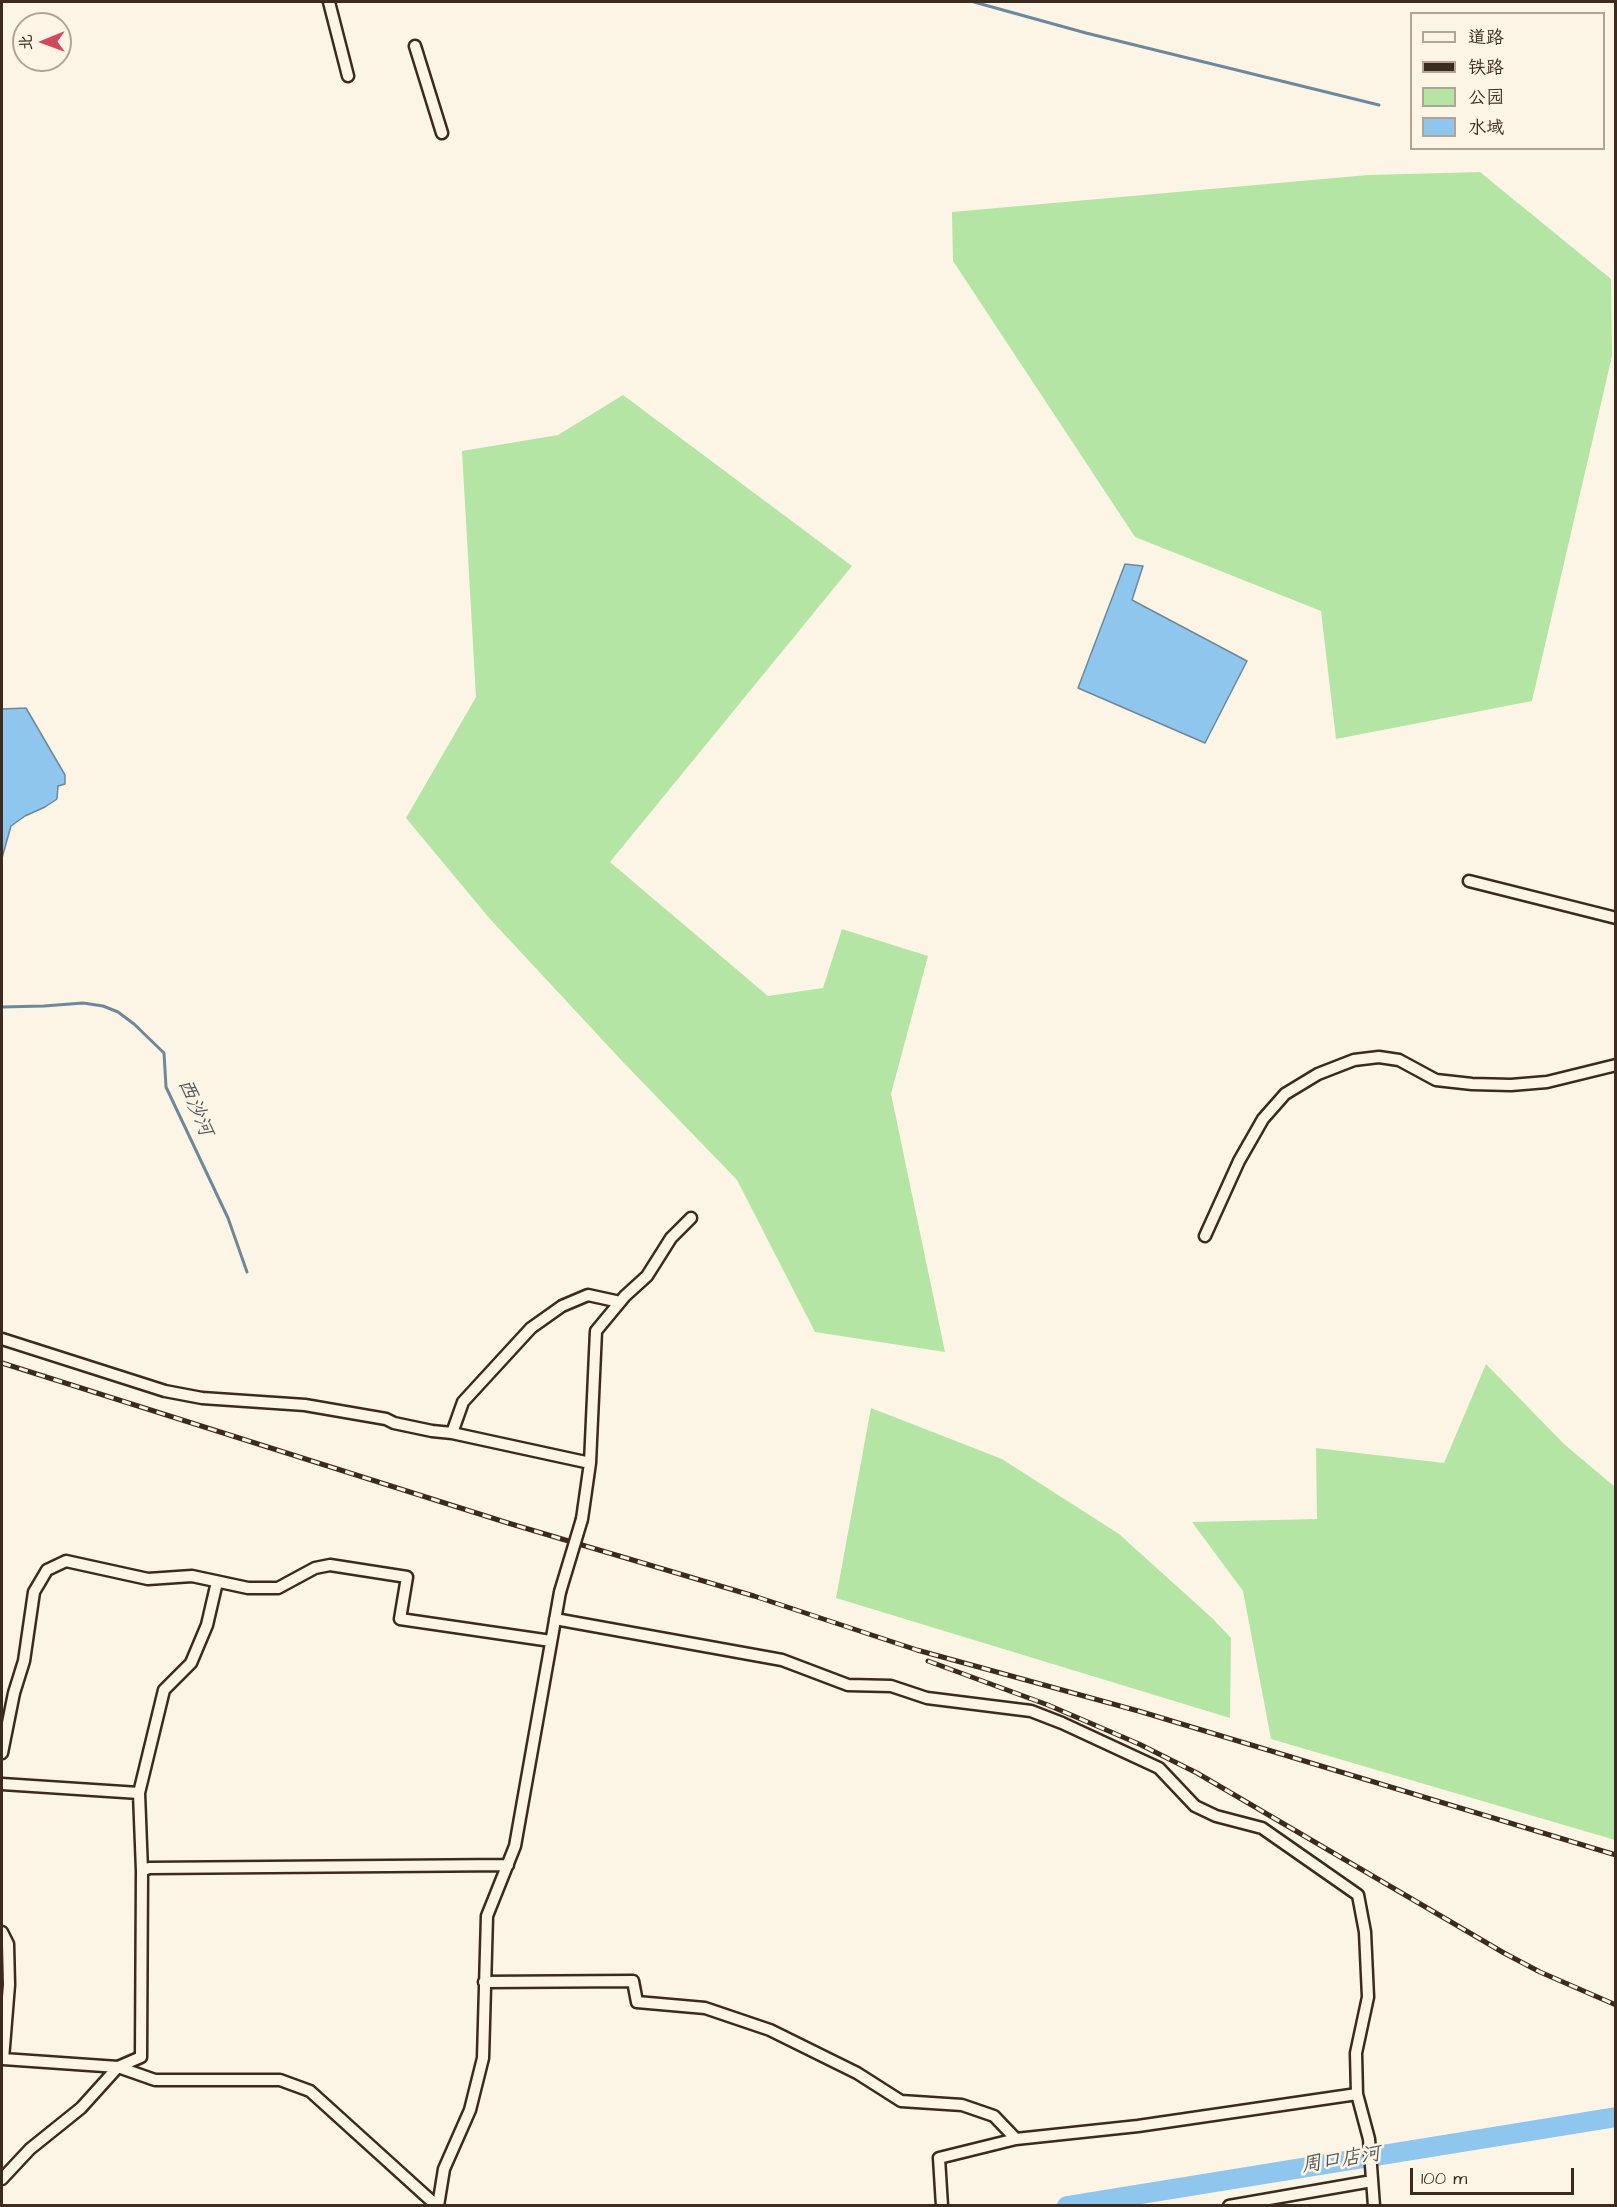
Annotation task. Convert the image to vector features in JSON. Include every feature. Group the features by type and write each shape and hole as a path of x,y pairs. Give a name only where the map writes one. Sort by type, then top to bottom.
{"street":[{"path":"329,2 348,76"},
{"path":"415,46 442,133"},
{"path":"1469,882 1616,918"},
{"path":"1205,1236 1239,1161 1263,1119 1285,1094 1318,1074 1354,1060 1379,1057 1399,1060 1436,1080 1511,1085 1547,1082 1616,1065"},
{"path":"437,2205 444,2169 470,2110 483,2058 487,1916 515,1846 560,1592 582,1520 590,1463 596,1331 620,1302 647,1276 671,1238 692,1218"},
{"path":"452,1433 463,1402 531,1328 562,1306 588,1295 620,1302"},
{"path":"2,1339 165,1391 202,1398 305,1405 386,1419 404,1425 590,1463"},
{"path":"2,1754 14,1693 24,1661 34,1592 47,1570 66,1561 148,1579 192,1576 248,1588 278,1588 315,1568 330,1565 407,1577 400,1619 551,1641"},
{"path":"2,2179 30,2149 81,2108 118,2067 141,2057 142,1871 139,1793 164,1690 191,1663 207,1625 217,1582"},
{"path":"555,1619 782,1660 848,1685 891,1686 927,1698 1031,1711 1159,1768 1195,1806 1216,1816 1262,1828 1358,1895 1365,1932 1368,1997 1356,2053 1357,2094 1369,2139 1374,2205"},
{"path":"2,1784 139,1793"},
{"path":"142,1871 149,1868 508,1865"},
{"path":"2,1932 8,1944 3,2060 118,2067 155,2080 280,2080 310,2091 437,2205"},
{"path":"484,1982 633,1981 637,2002 705,2008 770,2030 856,2073 901,2100 962,2105 994,2116 1016,2139"},
{"path":"942,2205 939,2158 1016,2139 1138,2126 1357,2094"},
{"path":"1229,2205 1372,2178"}],"green space":[{"path":"1480,172 1611,279 1612,356 1532,701 1336,739 1321,611 1135,537 953,261 952,212 1368,175"},
{"path":"623,395 852,566 610,862 768,996 823,988 842,929 928,956 891,1094 945,1352 815,1332 737,1180 490,919 406,818 476,697 462,451 558,435"},
{"path":"1486,1364 1564,1444 1615,1487 1615,1840 1271,1739 1243,1591 1192,1522 1317,1519 1316,1448 1444,1463"},
{"path":"871,1408 1002,1459 1119,1534 1231,1638 1230,1718 836,1598"}],"water":[{"path":"1125,564 1143,566 1132,600 1247,661 1205,743 1078,688"},
{"path":"26,708 65,775 65,784 58,786 57,799 11,826 2,858 2,709"}],"waterway":[{"path":"974,2 1086,33 1379,105"},
{"name":"西沙河","path":"2,1007 83,1003 103,1006 118,1012 134,1024 164,1053 166,1087 228,1218 247,1272"},
{"name":"周口店河","path":"1067,2206 1616,2117"}],"railway":[{"path":"2,1363 508,1523 754,1596 917,1650 1142,1712 1616,1855"},
{"path":"928,1661 1048,1705 1139,1744 1197,1773 1504,1953 1540,1972 1616,2005"}]}
